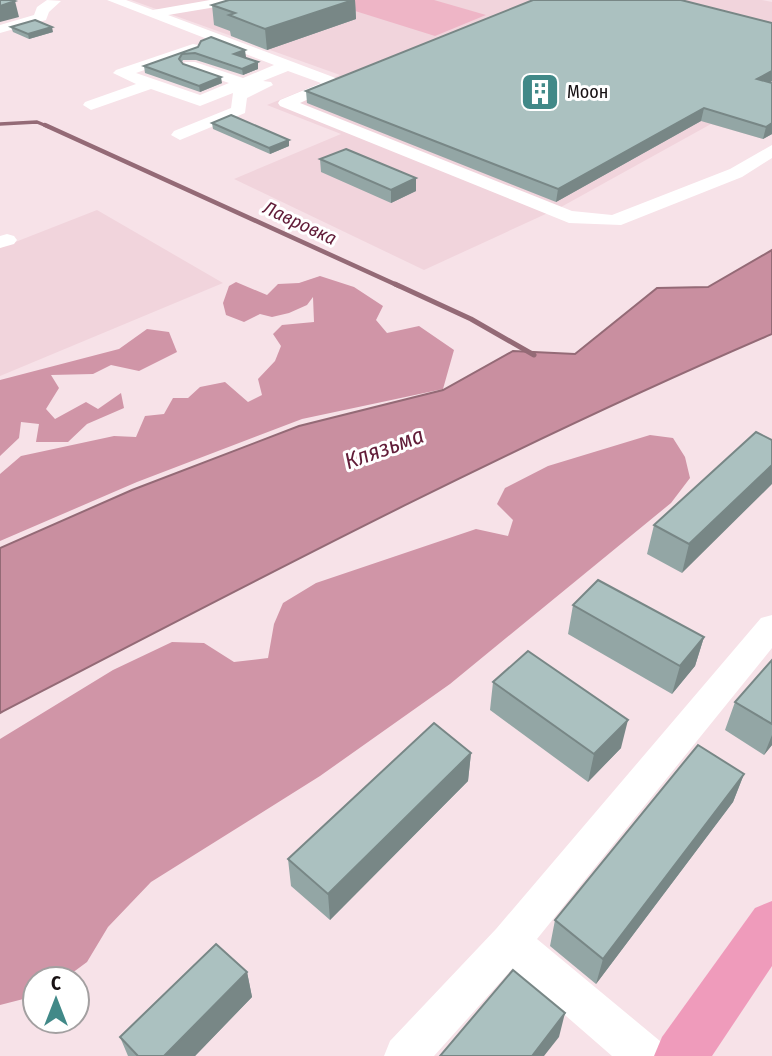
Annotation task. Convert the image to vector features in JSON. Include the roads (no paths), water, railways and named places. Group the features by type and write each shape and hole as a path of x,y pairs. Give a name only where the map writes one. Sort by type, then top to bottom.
{"main road":[{"path":"681,1056 772,924"}],"street":[{"path":"0,16 55,0"},
{"path":"0,29 41,17 42,10 55,0"},
{"path":"114,0 294,68 341,80 286,103 569,217 614,221 736,173 772,150"},
{"path":"152,14 234,0"},
{"path":"193,48 121,74 200,101 243,83 294,68"},
{"path":"190,65 243,83"},
{"path":"180,135 239,110 239,96 294,68"},
{"path":"90,105 150,84"},
{"path":"405,1056 510,942 772,626"},
{"path":"510,942 645,1056"}],"water":[{"name":"Клязьма","path":"772,250 772,334 479,469 0,713 0,548 132,490 299,426 443,390 513,351 575,354 657,288 708,287"}],"waterway":[{"name":"Лавровка","path":"0,124 37,122 49,127"},
{"name":"Лавровка","path":"45,125 399,286"},
{"name":"Лавровка","path":"395,284 471,319 534,355"}],"place":[{"name":"Моон","path":"540,92"}]}
